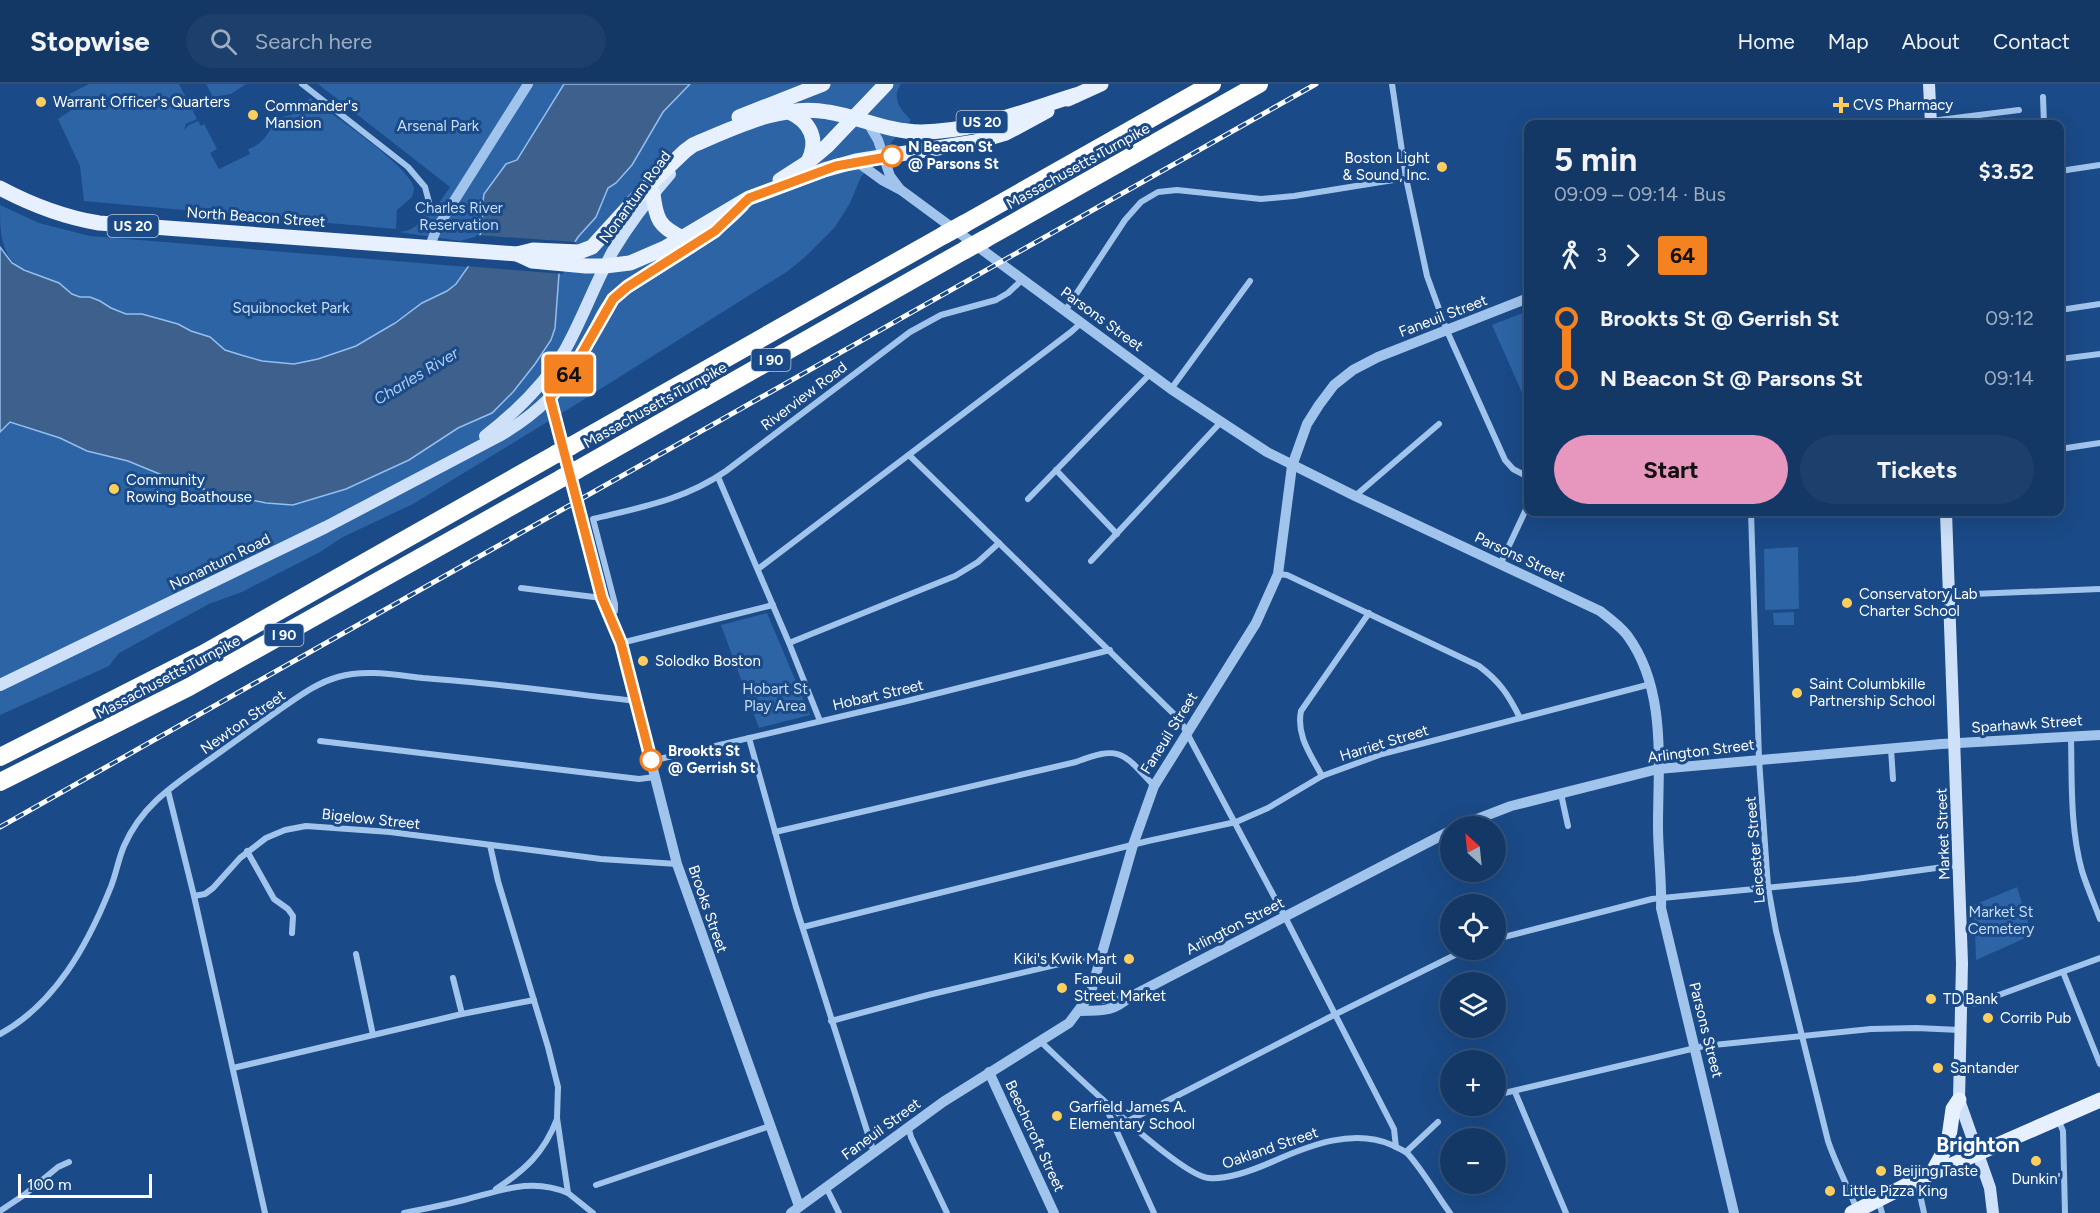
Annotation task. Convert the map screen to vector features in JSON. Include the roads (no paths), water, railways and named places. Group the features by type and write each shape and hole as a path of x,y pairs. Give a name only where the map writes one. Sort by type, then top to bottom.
{"highway":[{"name":"Massachusetts Turnpike","path":"0,757 145,685 212,648 1212,84"},
{"name":"Massachusetts Turnpike","path":"0,782 112,728 209,677 1259,84"}],"main road":[{"path":"693,145 714,130 746,114 823,84"},
{"path":"749,198 808,162 860,121 885,84"},
{"name":"North Beacon Street","path":"0,188 52,212 99,223 517,254 533,250 605,267 641,259 683,238 749,198 856,161 951,147 992,138 1101,84"},
{"path":"1929,84 1931,120"},
{"name":"North Beacon Street","path":"574,259 597,244 643,191 693,145 758,120 789,112 817,110 903,131 945,130 1000,118 1076,95"},
{"path":"789,112 801,118 811,130 814,146 808,162"},
{"name":"Nonantum Road","path":"450,461 515,412 554,367 572,338 621,238 693,145"},
{"path":"653,194 659,221 669,231 683,238"},
{"name":"Nonantum Road","path":"0,685 326,527 513,428 537,411 550,398 578,360 613,299 627,287 715,231 749,198"},
{"name":"Market Street","path":"1946,516 1962,963 1959,1100 1991,1191 1993,1213"},
{"path":"1932,1173 1948,1144 1953,1109 1959,1100"},
{"path":"1855,1212 1880,1206 1917,1180 2100,1100"}],"street":[{"path":"302,84 408,167 425,187 430,206"},
{"path":"429,248 437,228 528,84"},
{"path":"1392,84 1406,178 1427,276 1447,331 1505,460 1513,469 1524,475"},
{"path":"2043,97 2044,120"},
{"path":"1951,120 2019,110"},
{"name":"Parsons Street","path":"860,121 878,140 890,176 901,190"},
{"name":"Parsons Street","path":"856,161 882,180 901,190 1220,423 1292,466 1600,611 1626,633 1639,654 1651,684 1657,718 1658,858 1661,908 1734,1213"},
{"path":"2064,170 2100,165"},
{"path":"1065,311 1133,210 1149,196 1158,192 1176,190 1261,199 1406,178"},
{"name":"Riverview Road","path":"593,519 675,499 718,477 910,332 941,315 996,300 1008,293 1023,279"},
{"path":"1171,389 1250,281"},
{"name":"Faneuil Street","path":"795,1209 908,1126 989,1072 1069,1023 1079,1011 1090,995 1133,845 1154,786 1256,623 1278,574 1292,466 1307,424 1318,405 1334,385 1353,370 1378,357 1524,300"},
{"path":"2064,309 2100,304"},
{"path":"758,569 1081,323"},
{"path":"2064,358 2100,354"},
{"name":"Brooks Street","path":"554,367 550,380 550,398 602,598 621,643 677,864 770,1126 795,1209"},
{"path":"1028,499 1150,374"},
{"path":"1091,561 1220,423"},
{"path":"1355,496 1439,424"},
{"path":"2064,448 2100,443"},
{"path":"909,455 1178,716 1236,822 1394,1129 1396,1147"},
{"path":"1056,470 1117,534"},
{"path":"718,477 789,643 819,721"},
{"path":"1500,565 1524,514"},
{"name":"Leicester Street","path":"1751,516 1759,759 1768,887 1776,931 1827,1141 1851,1192 1855,1212"},
{"name":"Brooks Street","path":"593,519 615,604 615,611 610,617"},
{"path":"789,643 955,576 978,562 999,543"},
{"path":"1278,574 1287,574 1479,666 1502,686 1520,718"},
{"path":"521,588 602,598"},
{"path":"1949,595 2100,589"},
{"path":"621,643 773,605"},
{"path":"1322,776 1302,737 1299,724 1301,711 1369,613"},
{"name":"Hobart Street","path":"651,761 1110,650"},
{"name":"Newton Street","path":"0,1034 15,1026 39,1007 58,986 94,923 110,888 124,846 138,820 151,804 309,690 336,677 353,674 402,676 635,701"},
{"name":"Harriet Street","path":"802,927 1133,845 1236,822 1268,808 1322,776 1382,754 1651,684"},
{"name":"Sparhawk Street","path":"1955,743 2100,735"},
{"path":"2071,737 2074,819 2078,850 2082,870 2100,919"},
{"path":"749,738 802,927 874,1153"},
{"path":"320,741 639,778 655,777"},
{"name":"Arlington Street","path":"1485,816 1511,806 1658,770 1759,759 1955,743"},
{"path":"1891,749 1893,779"},
{"path":"775,832 1076,762 1110,751 1120,753 1154,786"},
{"path":"168,791 194,896 265,1213"},
{"path":"1561,794 1568,826"},
{"name":"Bigelow Street","path":"194,896 205,894 213,888 247,851 276,833 315,825 390,832 601,859 677,864"},
{"name":"Arlington Street","path":"1079,1011 1117,1008 1130,997 1440,836"},
{"path":"490,845 498,881 558,1087 557,1118 568,1193"},
{"path":"247,851 274,899 288,909 293,916 292,933"},
{"path":"1506,936 1661,898 1856,879 1959,865"},
{"path":"356,954 374,1035"},
{"path":"831,1021 928,995 1089,957 1100,958"},
{"path":"1961,1005 1977,1003 2100,958"},
{"path":"1128,1122 1334,1014 1445,960"},
{"path":"2063,972 2100,1064"},
{"path":"453,978 462,1014"},
{"name":"Arlington Street","path":"1090,995 1109,1000 1130,997"},
{"path":"233,1068 462,1014 534,1000"},
{"path":"1506,1093 1695,1049 1803,1035 1894,1028 1960,1030"},
{"name":"Oakland Street","path":"1041,1042 1128,1122 1189,1171 1207,1178 1222,1178 1327,1141 1346,1138 1371,1139 1406,1152 1450,1213"},
{"name":"Beechcroft Street","path":"989,1072 1054,1213"},
{"path":"1515,1092 1566,1213"},
{"path":"1100,1096 1154,1213"},
{"path":"493,1191 516,1176 536,1158 550,1138 557,1118"},
{"path":"2058,1118 2063,1131 2065,1213"},
{"path":"1406,1152 1438,1122"},
{"path":"596,1185 770,1126"},
{"path":"908,1126 947,1213"},
{"path":"0,1211 24,1195 57,1167 69,1162"},
{"path":"1917,1180 1924,1213"},
{"path":"404,1213 466,1200 493,1191 542,1185 568,1193 593,1213"},
{"path":"826,1186 839,1213"}],"water":[{"name":"Charles River","path":"564,84 690,84 663,112 632,165 616,183 608,188 596,217 578,237 565,258 559,274 555,328 551,340 513,392 492,413 458,428 409,460 346,489 293,505 266,503 221,494 179,482 128,461 87,451 60,438 10,422 0,432 0,247 12,263 59,283 72,294 90,297 126,314 142,314 178,324 210,337 225,350 262,361 294,364 318,359 356,346 456,284 468,267 483,227 484,194 506,164 517,160"}],"railway":[{"path":"0,827 1316,84"}],"place":[{"name":"Warrant Officer's Quarters","path":"41,102"},
{"name":"CVS Pharmacy","path":"1841,105"},
{"name":"Commander's Mansion","path":"253,115"},
{"name":"N Beacon St @ Parsons St","path":"892,156"},
{"name":"Boston Light & Sound, Inc.","path":"1442,167"},
{"name":"Community Rowing Boathouse","path":"114,489"},
{"name":"Conservatory Lab Charter School","path":"1847,603"},
{"name":"Solodko Boston","path":"643,661"},
{"name":"Saint Columbkille Partnership School","path":"1797,693"},
{"name":"Brookts St @ Gerrish St","path":"651,760"},
{"name":"Kiki's Kwik Mart","path":"1129,959"},
{"name":"Faneuil Street Market","path":"1062,988"},
{"name":"TD Bank","path":"1931,999"},
{"name":"Corrib Pub","path":"1988,1018"},
{"name":"Santander","path":"1938,1068"},
{"name":"Garfield James A. Elementary School","path":"1057,1116"},
{"name":"Dunkin'","path":"2036,1161"},
{"name":"Beijing Taste","path":"1881,1171"},
{"name":"Little Pizza King","path":"1830,1191"}],"district":[{"name":"Brighton","path":"1978,1144"}],"park label":[{"name":"Arsenal Park","path":"438,126"},
{"name":"Charles River Reservation","path":"459,216"},
{"name":"Squibnocket Park","path":"291,308"},
{"name":"Hobart St Play Area","path":"775,698"},
{"name":"Market St Cemetery","path":"2001,920"}]}
